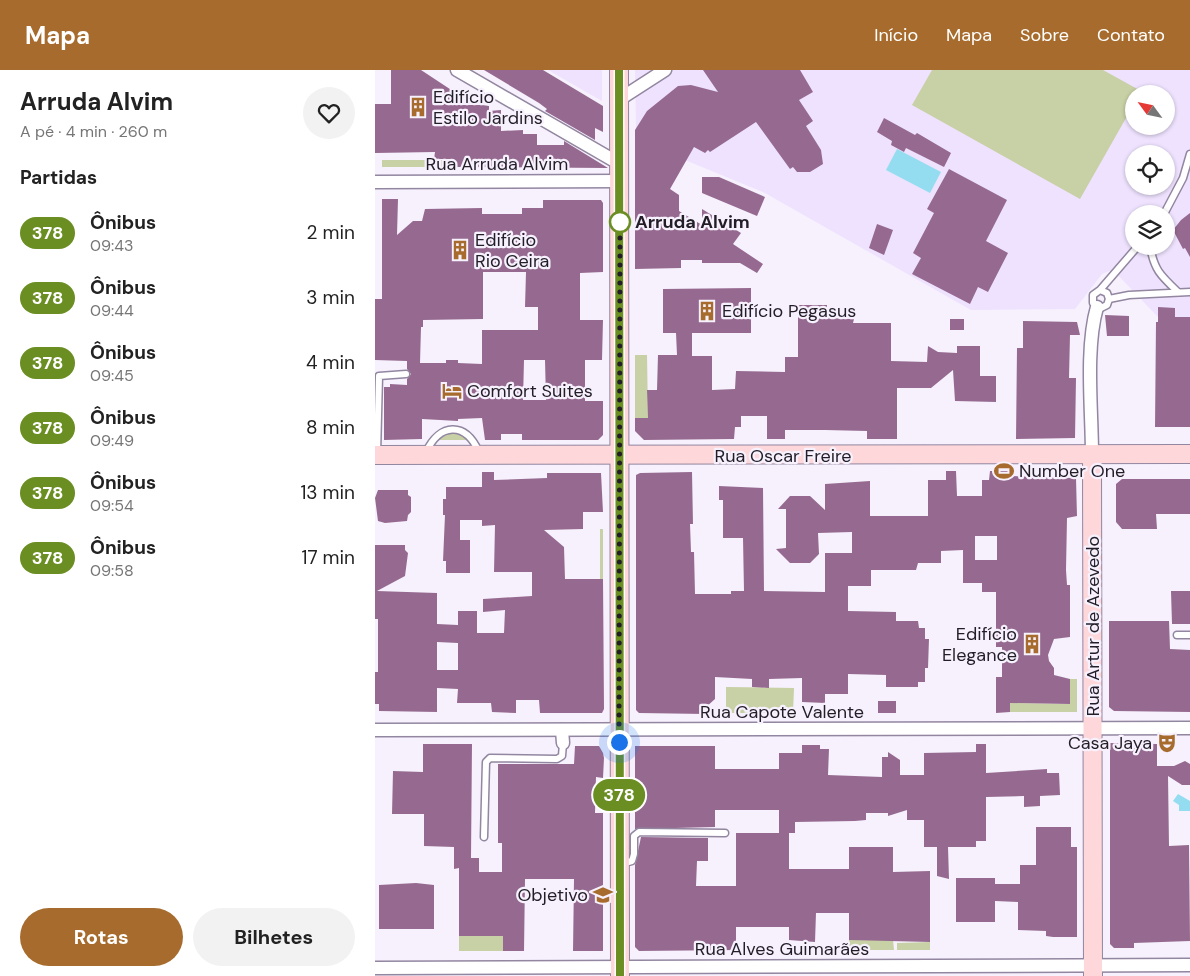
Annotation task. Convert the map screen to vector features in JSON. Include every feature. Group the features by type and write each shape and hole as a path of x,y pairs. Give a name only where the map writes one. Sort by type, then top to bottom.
{"street":[{"path":"457,70 620,173"},
{"path":"619,70 620,972"},
{"path":"620,99 665,70"},
{"name":"Rua Arruda Alvim","path":"375,182 620,173"},
{"name":"Rua Artur de Azevedo","path":"1093,971 1091,360 1093,320 1097,307"},
{"name":"Rua Oscar Freire","path":"376,455 1190,454"},
{"name":"Rua Capote Valente","path":"375,730 562,736 619,730 1190,728"},
{"name":"Rua Alves Guimarães","path":"375,968 620,972 1093,971 1190,966"}],"lane":[{"path":"1168,205 1183,178 1190,154"},
{"path":"1183,178 1190,172"},
{"path":"1100,290 1107,293 1109,299 1105,306 1097,307 1092,298 1130,255"},
{"path":"1152,255 1153,264 1161,276 1179,292"},
{"path":"1109,299 1190,292"},
{"path":"376,455 379,376 406,374"},
{"path":"424,456 435,436 447,429 470,436 480,456"},
{"path":"1177,636 1190,635"},
{"path":"484,837 486,762 491,758 557,759 562,756 562,736"},
{"path":"620,864 632,861 635,854 634,836 639,832 725,833"}],"shaded area":[{"path":"548,70 602,70 602,101"},
{"path":"635,70 1190,70 1190,317 1158,317 1115,272 1109,271 1102,274 1075,309 971,310 765,193 685,160 636,129"}],"green space":[{"path":"932,70 1103,70 1130,85 1125,85 1125,120 1080,199 912,105"},
{"path":"382,160 454,160 454,167 382,167"},
{"path":"635,355 647,355 648,418 635,418"},
{"path":"451,432 459,433 468,440 438,440"},
{"path":"600,529 603,529 603,579 600,579"},
{"path":"1070,679 1077,679 1077,712 1010,712 1010,703 1070,704"},
{"path":"726,687 794,688 793,713 726,713"},
{"path":"459,936 503,936 503,951 459,951"},
{"path":"849,940 893,940 894,950 849,950"},
{"path":"930,942 930,950 897,950 897,943"}],"water":[{"path":"897,149 941,172 930,193 886,170"},
{"path":"1178,794 1190,801 1190,811 1179,811 1179,805 1173,801"}],"building":[{"path":"391,70 421,70 462,97 462,105 482,105 489,106 489,111 501,110 501,131 523,130 523,134 537,134 537,145 564,145 564,141 608,168 454,167 454,159 434,159 435,152 375,153 375,104 391,104"},
{"path":"484,70 543,70 603,106 603,132 595,128 595,140 545,111 547,109 539,103"},
{"path":"703,70 800,70 813,92 799,100 813,121 806,126 821,150 823,164 810,172 797,172 793,167 790,169 756,122 710,152 708,150 705,153 694,147 670,189 679,195 679,211 702,225 702,209 741,233 733,244 763,264 757,273 740,263 702,263 702,260 681,260 681,268 635,269 635,130 647,111 678,86 691,85 718,92"},
{"path":"884,118 915,135 917,133 951,153 944,167 906,148 904,152 891,145 892,141 877,132"},
{"path":"949,169 1007,200 986,241 1008,253 988,292 978,287 970,304 912,274 921,258 913,253 934,213 927,209"},
{"path":"702,177 719,177 765,197 757,216 702,193"},
{"path":"382,199 398,199 397,235 413,221 422,221 425,209 482,208 482,214 522,214 522,208 543,208 543,200 601,200 603,203 603,272 580,273 580,320 603,320 602,360 585,360 585,401 603,401 603,435 598,440 522,440 522,434 501,434 501,440 485,440 482,418 458,419 458,421 422,419 422,439 384,440 384,387 390,387 390,384 407,385 407,379 411,374 407,369 407,361 375,360 375,299 382,299","holes":["483,272 526,272 525,307 538,307 538,330 482,330 482,364 458,363 458,360 446,360 446,363 420,363 421,327 423,327 423,320 483,319","524,360 545,360 546,400 523,400"]},
{"path":"1190,213 1190,257 1185,248 1183,249 1175,234 1175,228"},
{"path":"877,224 893,230 884,255 869,248"},
{"path":"751,288 751,333 692,333 692,356 712,356 712,390 735,389 736,371 785,372 785,357 798,357 798,305 827,305 827,318 854,319 853,323 891,323 891,361 927,362 928,346 938,352 957,353 957,346 980,346 980,376 996,376 996,402 955,401 953,370 931,388 897,388 897,439 867,439 867,431 785,430 785,439 767,439 767,416 741,416 741,427 735,427 734,439 644,440 635,431 635,418 648,418 647,390 657,390 658,355 677,355 676,333 663,333 663,289"},
{"path":"1158,307 1175,308 1175,317 1190,317 1190,427 1155,427 1156,322 1158,322"},
{"path":"1105,315 1129,316 1129,336 1107,336"},
{"path":"950,319 964,319 964,330 950,330"},
{"path":"1023,321 1077,322 1080,335 1070,335 1069,378 1076,378 1075,438 1016,439 1017,348 1023,348"},
{"path":"946,471 956,471 957,496 982,496 982,480 989,480 990,471 1011,471 1011,476 1076,478 1077,516 1067,518 1066,570 1067,585 1070,585 1070,637 1054,639 1048,655 1049,661 1054,668 1054,675 1070,679 1070,704 1010,703 1010,712 996,713 996,677 1002,677 1002,647 996,647 996,592 982,592 982,583 963,583 963,550 941,551 941,563 918,563 916,570 871,570 871,586 848,586 848,611 896,612 896,621 918,621 919,628 925,628 925,639 929,639 928,668 925,668 925,682 918,682 918,687 886,687 886,675 848,674 848,694 825,694 825,703 802,702 802,678 769,679 769,688 752,687 752,679 715,677 715,699 705,708 705,714 639,713 636,710 636,475 640,473 692,472 693,524 690,524 691,552 694,552 695,594 731,594 731,591 744,591 743,538 723,538 723,500 719,500 719,486 763,488 764,591 825,592 825,553 852,553 852,532 818,533 819,554 810,563 790,563 776,549 786,548 786,509 778,509 790,496 810,496 825,510 825,484 870,481 870,516 928,516 928,480 946,480","holes":["975,536 997,536 997,560 975,560"]},
{"path":"482,472 494,472 494,480 547,478 547,473 601,473 603,512 583,512 583,529 544,530 564,547 565,579 603,579 604,709 602,713 540,713 539,700 516,700 516,713 492,712 491,703 457,703 458,689 437,688 437,712 379,711 379,704 375,704 375,672 378,672 378,619 375,619 375,545 405,545 405,550 408,553 405,576 377,591 437,593 437,624 458,625 458,611 477,611 477,633 504,633 505,610 483,612 483,599 532,596 532,572 494,572 495,525 482,526 482,520 460,520 460,540 470,540 470,573 446,573 446,561 443,561 445,515 443,515 443,499 446,499 446,487 482,487","holes":["437,642 458,643 458,670 437,670"]},
{"path":"1122,479 1190,479 1190,514 1156,514 1157,529 1122,529 1116,522 1116,484"},
{"path":"378,490 408,490 408,495 411,497 411,512 408,515 407,521 385,523 378,521 375,498"},
{"path":"1171,591 1190,591 1190,624 1172,624"},
{"path":"1109,621 1169,621 1170,649 1190,650 1190,712 1114,711 1109,707"},
{"path":"878,701 896,701 896,713 878,713"},
{"path":"1110,743 1157,744 1157,766 1174,766 1185,761 1190,764 1190,785 1182,785 1168,776 1169,846 1189,845 1190,941 1134,943 1134,948 1114,948 1110,944"},
{"path":"423,744 472,744 471,858 479,858 479,872 502,872 502,843 498,843 498,764 574,764 575,746 599,746 604,758 603,778 596,777 595,813 603,813 603,951 573,951 574,879 525,879 524,951 503,951 503,936 459,936 459,868 454,869 454,847 424,846 424,814 392,814 393,771 423,772"},
{"path":"976,744 986,744 986,773 1047,769 1047,773 1059,773 1060,795 1040,796 1040,806 1024,807 1024,796 986,797 986,841 976,841 976,847 948,847 949,879 937,876 937,847 924,847 924,820 907,820 907,810 888,816 888,813 866,813 866,820 795,822 795,833 789,833 789,869 849,869 849,847 893,847 893,872 930,871 930,942 849,940 849,913 816,913 815,942 789,940 789,927 736,927 736,950 639,951 635,947 635,865 641,837 708,838 708,861 697,861 696,886 736,886 736,833 779,833 779,810 715,810 715,827 635,829 635,746 715,746 715,769 779,769 779,753 802,753 802,745 820,745 820,749 829,749 828,775 882,777 882,757 888,757 888,752 900,760 900,775 924,775 924,753 976,752"},
{"path":"1036,827 1071,827 1071,847 1077,847 1077,937 1053,937 1046,936 1046,931 1018,930 1018,902 995,901 995,922 956,922 956,878 995,878 995,884 1020,884 1020,865 1036,865"},
{"path":"416,883 434,885 434,929 379,929 379,885"}],"bus line":[{"name":"378","path":"619,70 620,976"}],"place":[{"name":"Edifício Estilo Jardins","path":"418,107"},
{"name":"Arruda Alvim","path":"620,222"},
{"name":"Edifício Rio Ceira","path":"460,250"},
{"name":"Edifício Pegasus","path":"707,311"},
{"name":"Comfort Suites","path":"452,391"},
{"name":"Number One","path":"1004,471"},
{"name":"Edifício Elegance","path":"1032,644"},
{"name":"Casa Jaya","path":"1167,743"},
{"name":"Objetivo","path":"603,895"}],"route":[{"path":"619,742 620,222"}]}
